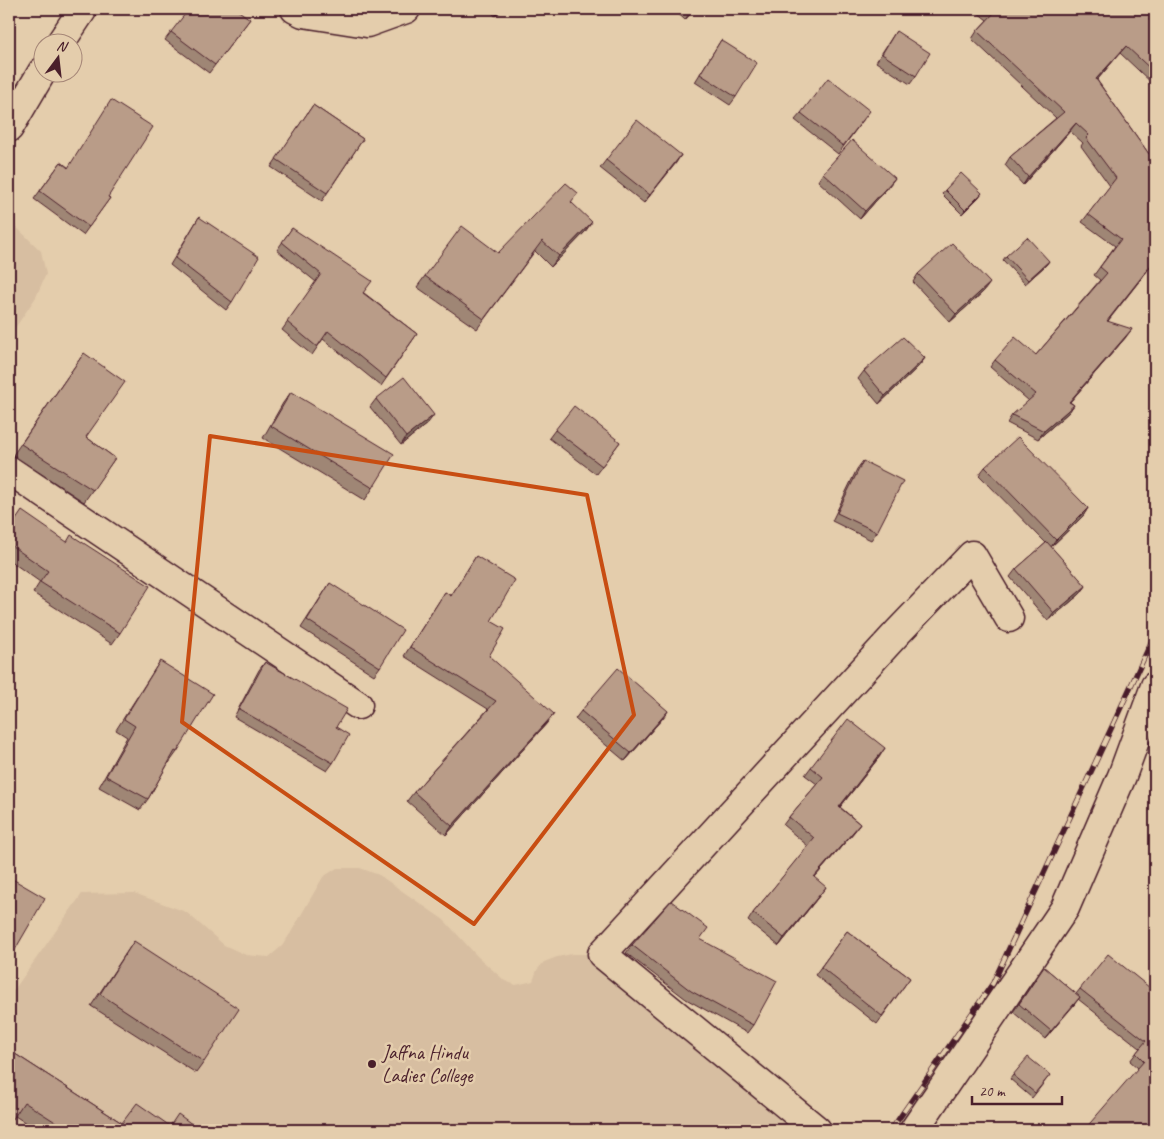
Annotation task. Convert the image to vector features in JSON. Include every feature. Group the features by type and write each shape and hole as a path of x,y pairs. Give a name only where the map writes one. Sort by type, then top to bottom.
{"street":[{"path":"67,32 82,9"},
{"path":"295,9 303,13 366,23 406,9"},
{"path":"9,128 36,82"},
{"path":"9,470 358,705"},
{"path":"817,1130 602,954 898,632 972,555 1009,618"},
{"path":"914,1130 1065,908 1122,776 1155,686"}],"highlighted area":[{"path":"210,436 587,495 634,715 474,924 182,722"}],"shaded area":[{"path":"9,220 41,251 46,274 36,297 9,337"},
{"name":"Jaffna Hindu Ladies College","path":"337,868 360,868 379,875 444,920 477,956 505,981 516,985 533,981 537,970 544,962 557,957 572,954 602,954 817,1130 9,1130 9,997 82,894 134,893 186,912 224,945 246,955 269,957 282,946 323,877"}],"building":[{"path":"189,9 236,9 250,19 215,65 171,32"},
{"path":"988,9 1155,9 1149,20 1155,26 1155,73 1126,46 1096,79 1149,154 1155,148 1155,260 1107,321 1132,329 1069,402 1074,405 1044,431 1012,415 1036,394 995,360 1015,337 1036,355 1107,273 1100,267 1121,239 1088,214 1116,178 1086,138 1089,135 1076,123 1028,177 1010,157 1064,112 977,31 994,13"},
{"path":"896,31 930,53 916,76 882,54"},
{"path":"721,40 757,63 736,97 700,74"},
{"path":"828,78 870,111 843,146 801,113"},
{"path":"111,100 153,127 108,197 110,198 89,227 40,191 61,162 68,168"},
{"path":"313,105 363,139 327,193 276,159"},
{"path":"637,120 681,155 650,195 606,160"},
{"path":"852,140 895,178 865,211 823,173"},
{"path":"961,173 982,193 965,210 945,190"},
{"path":"566,183 578,193 571,202 592,222 559,256 542,241 484,319 425,276 462,226 498,253"},
{"path":"199,217 259,257 232,302 175,258"},
{"path":"292,228 372,281 363,293 417,334 386,378 328,331 317,347 287,322 321,274 282,242"},
{"path":"1027,237 1049,261 1028,280 1006,256"},
{"path":"952,243 990,283 956,314 918,274"},
{"path":"9,262 13,264 9,272"},
{"path":"903,337 925,358 885,396 864,371"},
{"path":"84,353 125,382 86,437 115,458 93,490 21,444"},
{"path":"404,377 434,415 406,437 376,399"},
{"path":"291,392 394,454 373,488 271,426"},
{"path":"574,406 620,442 602,466 555,430"},
{"path":"1018,437 1088,508 1056,540 985,467"},
{"path":"863,461 903,481 877,532 837,513"},
{"path":"22,511 67,542 71,535 150,586 120,633 40,582 48,571 9,544 9,530"},
{"path":"1047,542 1086,586 1054,613 1016,569"},
{"path":"476,556 515,580 491,621 505,629 489,656 554,714 452,826 414,792 496,701 410,647 445,592 451,596"},
{"path":"330,583 403,630 380,667 307,620"},
{"path":"160,661 213,694 177,752 175,751 148,799 106,776 135,726 124,719"},
{"path":"265,662 347,709 336,727 349,735 333,763 239,709"},
{"path":"618,668 668,711 631,753 581,711"},
{"path":"848,719 885,748 839,807 860,824 814,877 826,887 784,938 753,913 814,838 789,817 823,777 811,767"},
{"path":"9,877 45,898 9,960"},
{"path":"671,901 708,928 700,939 777,981 753,1025 691,991 632,945"},
{"path":"847,931 910,978 882,1016 821,967"},
{"path":"134,941 239,1009 204,1062 100,994"},
{"path":"1108,954 1155,992 1155,1130 1084,1130 1144,1061 1136,1053 1146,1041 1080,989"},
{"path":"1044,967 1080,997 1051,1031 1019,1004"},
{"path":"9,1050 122,1123 137,1103 170,1126 178,1114 200,1130 68,1130 24,1102 9,1125"},
{"path":"1028,1057 1050,1075 1035,1093 1013,1075"}],"railway":[{"path":"891,1130 993,983 1155,634"}],"place":[{"name":"Jaffna Hindu Ladies College","path":"372,1064"}]}
